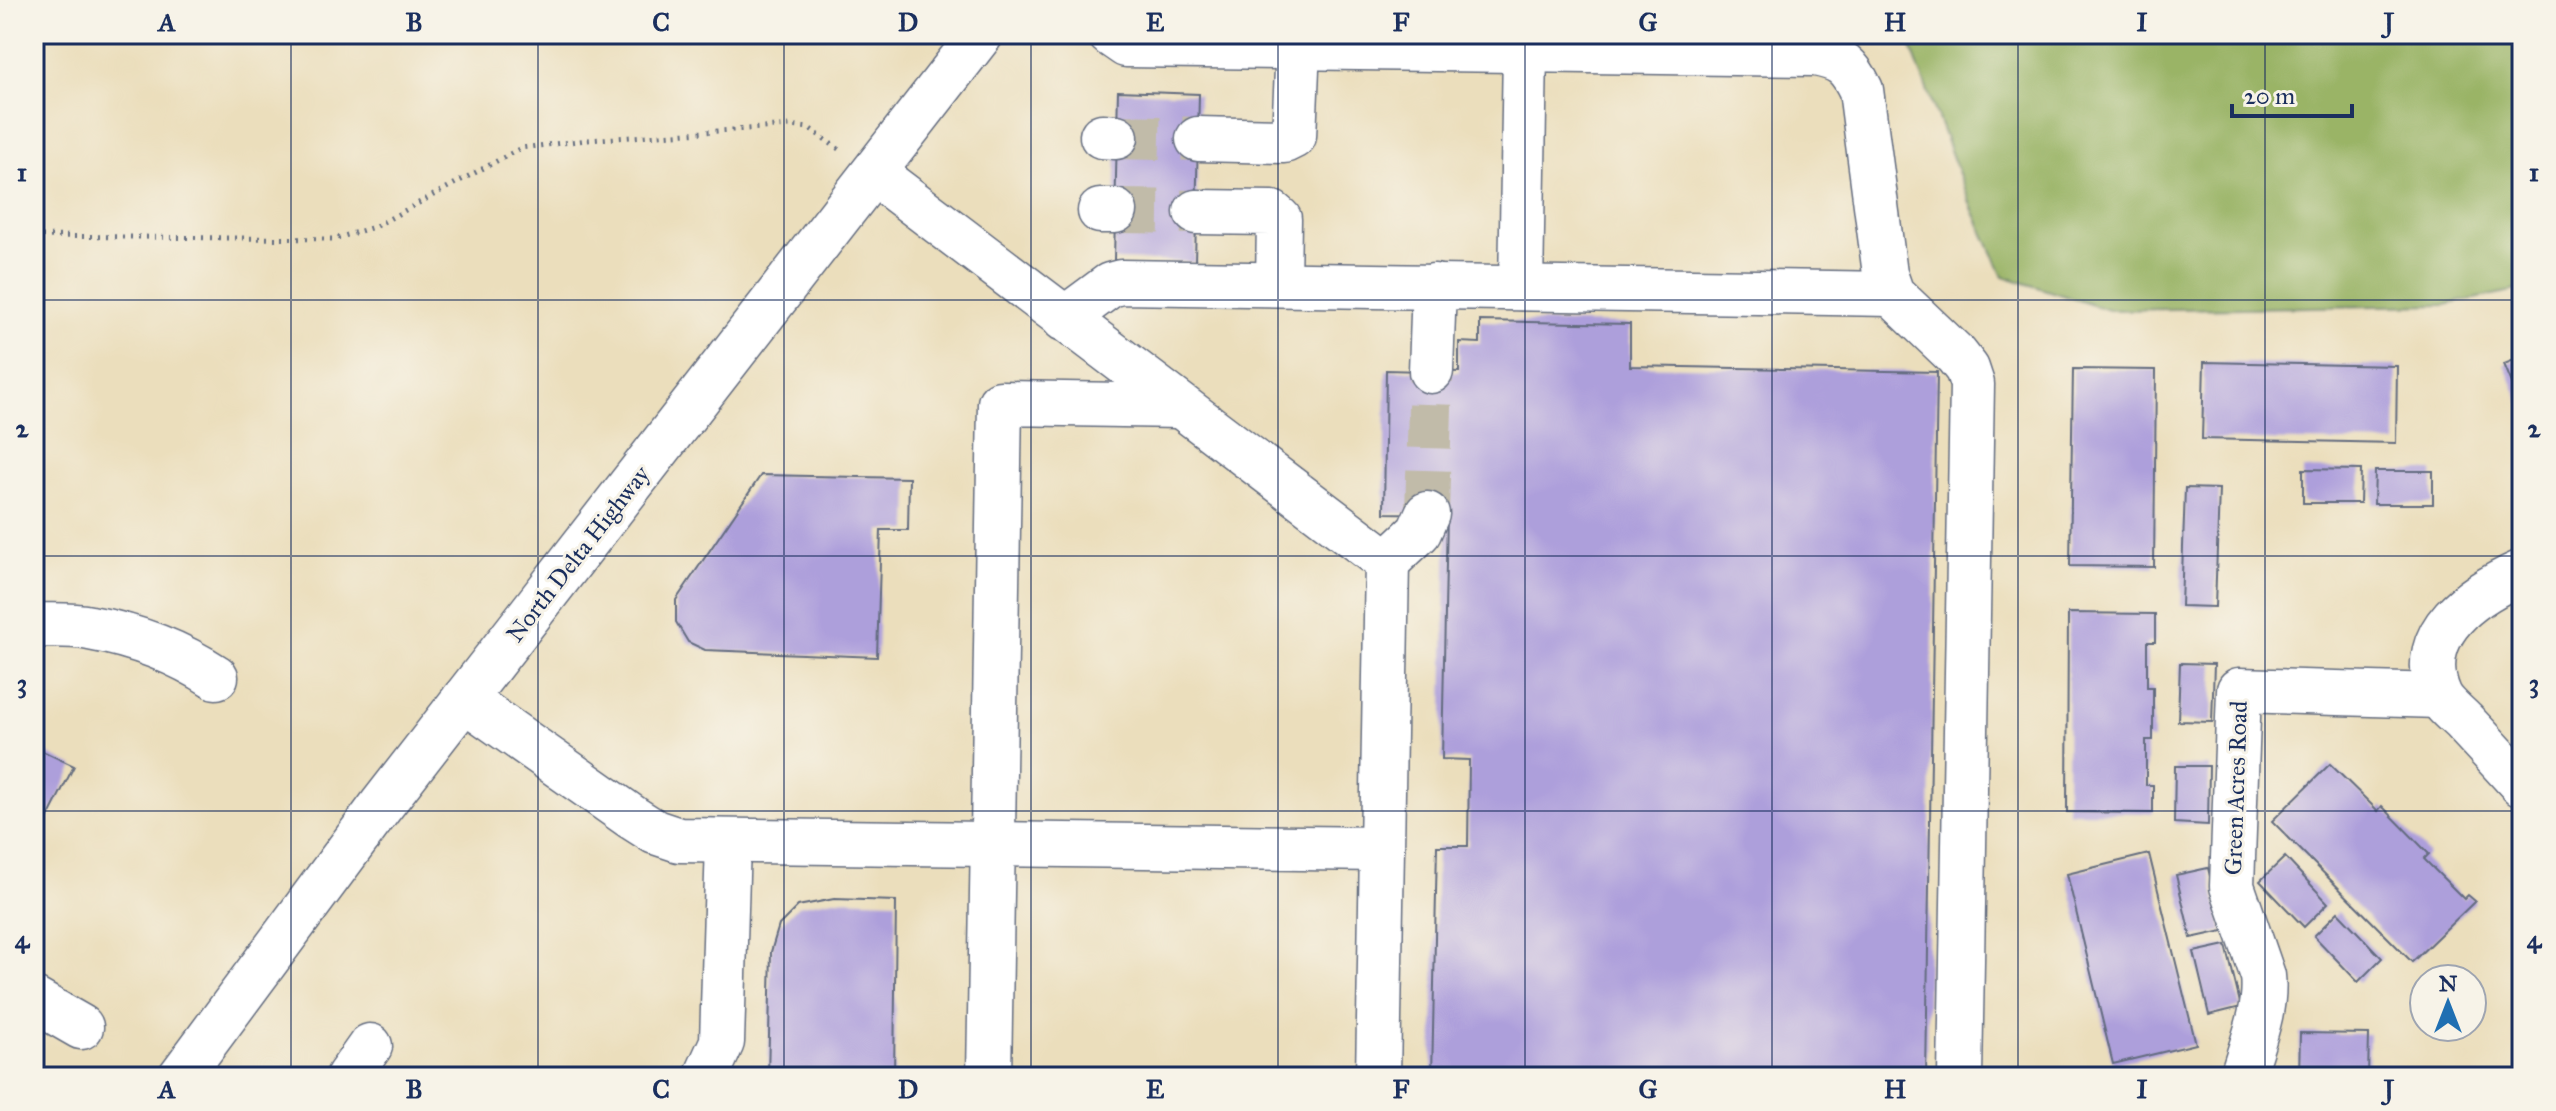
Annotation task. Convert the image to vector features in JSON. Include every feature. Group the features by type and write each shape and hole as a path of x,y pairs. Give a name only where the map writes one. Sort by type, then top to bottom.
{"street":[{"name":"North Delta Highway","path":"180,1077 372,818 981,34"},
{"path":"1110,34 1126,45 1815,54 1835,58 1852,71 1861,90 1885,274 1892,294 1956,355 1967,369 1972,384 1960,1077"},
{"path":"1198,139 1289,140 1294,136 1298,47"},
{"path":"1521,288 1525,50"},
{"path":"875,174 1387,562"},
{"path":"1196,212 1272,213 1277,216 1278,284"},
{"path":"1064,319 1110,285 1121,282 1892,294"},
{"path":"1431,371 1434,286"},
{"path":"989,1077 1000,403 1180,406"},
{"path":"1378,1077 1387,562 1424,526 1427,514"},
{"path":"2522,572 2495,584 2465,604 2444,628 2434,650 2433,669 2439,696 2522,785"},
{"path":"34,625 88,627 148,642 198,665 216,677"},
{"name":"Green Acres Road","path":"2242,1077 2265,988 2232,886 2239,690 2439,696"},
{"path":"464,699 655,832 679,840 1382,849"},
{"path":"706,1077 722,1042 728,842"},
{"path":"34,1000 81,1027"}],"path":[{"path":"34,236 334,239 374,227 521,148 587,140 791,126 809,128 875,174"}],"green space":[{"path":"1906,34 2522,34 2522,289 2445,305 2108,310 2003,276 1972,208"}],"building":[{"path":"1118,91 1199,94 1195,262 1114,260"},
{"path":"1480,321 1630,324 1630,366 1937,372 1926,1077 1432,1077 1437,846 1468,846 1469,760 1442,759 1447,514 1384,513 1386,370 1459,372 1459,342 1480,343"},
{"path":"2522,357 2522,407 2504,364"},
{"path":"2204,362 2397,366 2396,443 2202,439"},
{"path":"2073,369 2156,370 2154,567 2070,566"},
{"path":"2303,469 2361,470 2360,503 2303,503"},
{"path":"2375,471 2433,471 2433,504 2374,504"},
{"path":"761,475 909,478 908,530 881,530 877,657 705,650 688,642 676,622 676,600"},
{"path":"2185,488 2219,489 2215,607 2181,606"},
{"path":"2068,613 2155,614 2155,642 2147,642 2147,687 2153,687 2153,740 2146,740 2146,785 2153,785 2153,813 2067,812"},
{"path":"2180,663 2214,664 2212,722 2178,721"},
{"path":"34,747 74,766 34,845"},
{"path":"2330,764 2378,811 2382,806 2429,854 2424,859 2464,899 2468,895 2475,901 2412,962 2272,821"},
{"path":"2175,766 2209,766 2208,825 2174,823"},
{"path":"2149,854 2196,1044 2113,1064 2067,874"},
{"path":"2285,857 2328,903 2304,927 2260,881"},
{"path":"2208,868 2223,931 2191,938 2176,875"},
{"path":"834,899 896,901 894,1077 768,1077 771,952 779,925 798,906"},
{"path":"2338,912 2382,958 2358,982 2314,936"},
{"path":"2226,945 2241,1007 2209,1015 2194,952"},
{"path":"2300,1033 2369,1034 2368,1077 2299,1077"}],"tunnel":[{"path":"1116,137 1198,139"},
{"path":"1115,211 1196,212"},
{"path":"1427,514 1431,371"}]}
